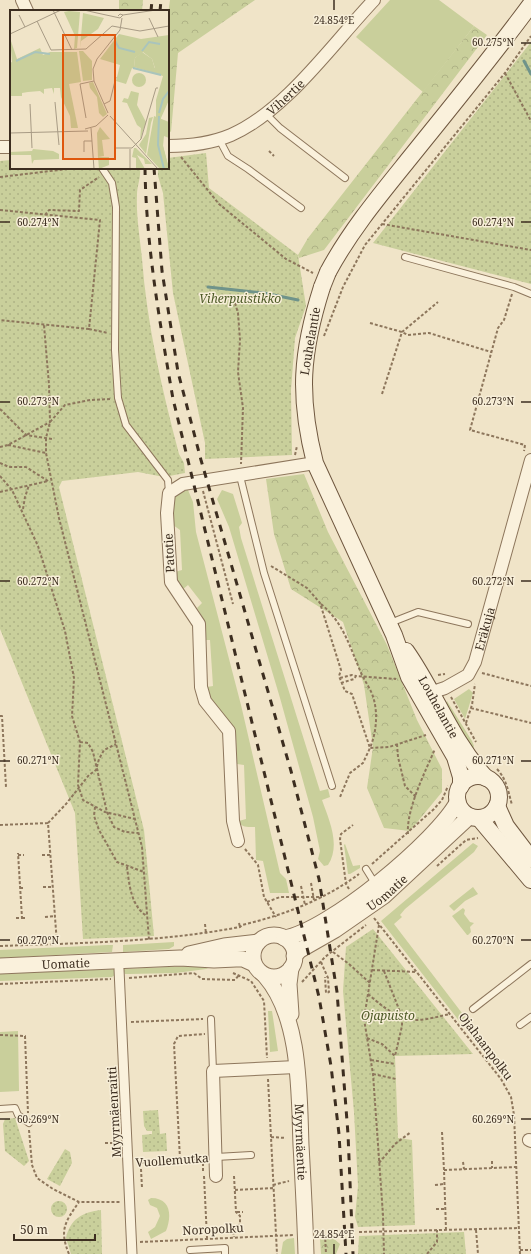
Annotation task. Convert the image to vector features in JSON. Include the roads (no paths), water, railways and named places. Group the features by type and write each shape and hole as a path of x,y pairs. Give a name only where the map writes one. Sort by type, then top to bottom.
{"main road":[{"name":"Louhelantie","path":"490,772 457,741 432,693 409,677 391,630 315,463 308,435 302,387 310,326 322,278 347,238 373,203 503,43 531,4"},
{"name":"Louhelantie","path":"432,693 461,777 459,794"},
{"path":"475,817 489,815 497,806 499,800 497,788 493,782 490,772 472,778 459,794 463,811 475,817 531,880"},
{"path":"497,806 506,826 531,860"}],"street":[{"path":"22,0 27,10"},
{"name":"Vihertie","path":"171,151 194,144 219,139 241,130 266,114 304,76 374,0"},
{"path":"0,148 10,147"},
{"name":"Eräkuja","path":"432,693 468,675 475,662 527,458"},
{"path":"169,493 183,484 200,482 241,471 315,463"},
{"name":"Patotie","path":"169,493 167,513 171,582 199,624 202,687 205,701 230,731 233,820 238,841"},
{"name":"Uomatie","path":"380,890 445,820 459,794"},
{"name":"Uomatie","path":"293,962 300,950 475,817"},
{"name":"Uomatie","path":"284,938 296,936 361,905"},
{"path":"271,936 284,938 292,946 293,962 280,976 266,976 254,964 253,952 258,942 271,936"},
{"name":"Uomatie","path":"180,958 190,953 224,946 258,942"},
{"name":"Uomatie","path":"0,966 180,958 214,960 236,958 243,959 254,964"},
{"name":"Myyrmäentie","path":"293,962 289,984 291,1031 299,1104 306,1254"},
{"name":"Myyrmäenraitti","path":"119,969 132,1254"},
{"name":"Myyrmäentie","path":"266,976 279,995 291,1031"},
{"path":"213,1071 296,1067"},
{"name":"Vuollemutka","path":"213,1071 221,1157 216,1176"}],"lane":[{"path":"266,114 280,128 345,178"},
{"path":"219,139 228,156 301,208"},
{"path":"104,170 112,183 116,207 115,335 118,398 126,425 168,480 169,493"},
{"path":"405,257 514,287 531,294"},
{"path":"241,471 262,566 332,786"},
{"path":"391,630 418,612 468,624"},
{"path":"366,869 380,890"},
{"path":"473,1009 531,964"},
{"path":"520,1025 531,1017"},
{"path":"211,1019 213,1071"},
{"path":"0,1108 15,1108 18,1115 29,1123"},
{"path":"221,1157 251,1155"},
{"path":"190,1250 225,1248 225,1254"}],"waterway":[{"path":"524,61 531,74"},
{"path":"208,287 264,293 298,300"}],"railway":[{"path":"151,10 152,0"},
{"path":"160,10 161,0"},
{"path":"145,169 151,255 173,399 319,997 331,1066 339,1134 346,1254"},
{"path":"154,169 162,271 178,372 201,460 291,771 319,879 337,992 348,1134 353,1254"}],"park label":[{"name":"Viherpuistikko","path":"240,298"},
{"name":"Ojapuisto","path":"388,1015"}]}
